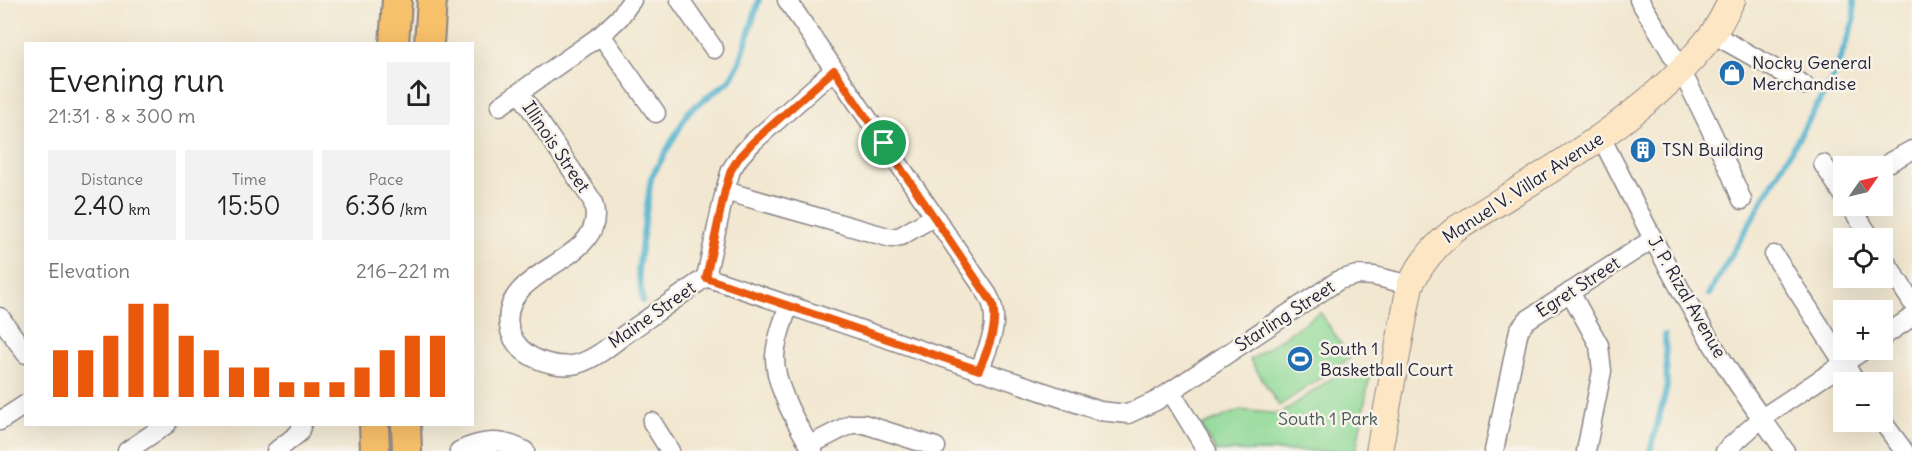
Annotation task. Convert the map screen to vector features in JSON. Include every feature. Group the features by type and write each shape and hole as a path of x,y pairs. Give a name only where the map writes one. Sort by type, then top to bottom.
{"main road":[{"path":"394,42 397,0"},
{"path":"429,42 432,0"},
{"path":"374,426 375,451"},
{"path":"406,426 407,451"}],"street":[{"path":"500,106 601,34 615,22 632,0"},
{"path":"680,0 714,49"},
{"path":"787,0 993,304 994,328 979,370"},
{"path":"1639,0 1682,71 1712,128 1742,200"},
{"name":"Manuel V. Villar Avenue","path":"1379,451 1410,285 1422,261 1455,229 1600,137 1649,100 1682,71 1713,34 1732,0"},
{"path":"601,34 656,113"},
{"path":"1713,34 1804,85"},
{"path":"706,278 731,170 740,156 834,70"},
{"name":"Illinois Street","path":"513,341 508,325 511,307 519,292 531,279 574,252 587,239 596,211 592,200 520,93"},
{"name":"J. P. Rizal Avenue","path":"1600,137 1653,239 1723,361 1785,451"},
{"path":"1893,160 1912,150"},
{"path":"1823,164 1833,179"},
{"path":"725,190 891,238 902,236 935,216"},
{"name":"Egret Street","path":"1494,451 1519,330 1527,320 1653,239"},
{"path":"1774,255 1849,372"},
{"path":"1893,273 1912,302"},
{"name":"Starling Street","path":"1171,392 1339,280 1358,275 1374,276 1410,285"},
{"name":"Maine Street","path":"513,341 520,350 537,360 556,365 576,365 601,351 706,278 1113,414 1128,414 1142,409 1171,392"},
{"path":"1570,292 1599,345 1602,371 1586,451"},
{"path":"788,306 777,342 775,359 777,376 811,448 851,424 864,424 936,447"},
{"path":"0,317 24,351"},
{"path":"1893,330 1912,317"},
{"path":"1725,451 1732,442 1762,418 1849,360"},
{"path":"1171,392 1207,451"},
{"path":"0,421 24,405"},
{"path":"652,422 670,451"},
{"path":"127,451 164,426"},
{"path":"276,451 299,433 301,426"},
{"path":"1890,432 1904,451"},
{"path":"459,451 475,443 490,441 515,446 525,451"}],"green space":[{"name":"South 1 Basketball Court","path":"1320,312 1350,358 1279,406 1250,360"},
{"name":"South 1 Park","path":"1351,365 1370,374 1356,451 1216,451 1201,426 1240,410 1280,414"}],"waterway":[{"path":"643,301 638,270 651,178 689,111 729,81 740,62 759,0"},
{"path":"1709,294 1833,78 1854,21 1854,0"},
{"path":"1650,451 1667,387 1665,335"}],"place":[{"name":"Nocky General Merchandise","path":"1732,73"},
{"name":"TSN Building","path":"1643,150"},
{"name":"South 1 Basketball Court","path":"1300,359"}],"route":[{"path":"834,70 884,143 993,304 994,328 979,370 706,278 731,170 753,142 834,70"}]}
